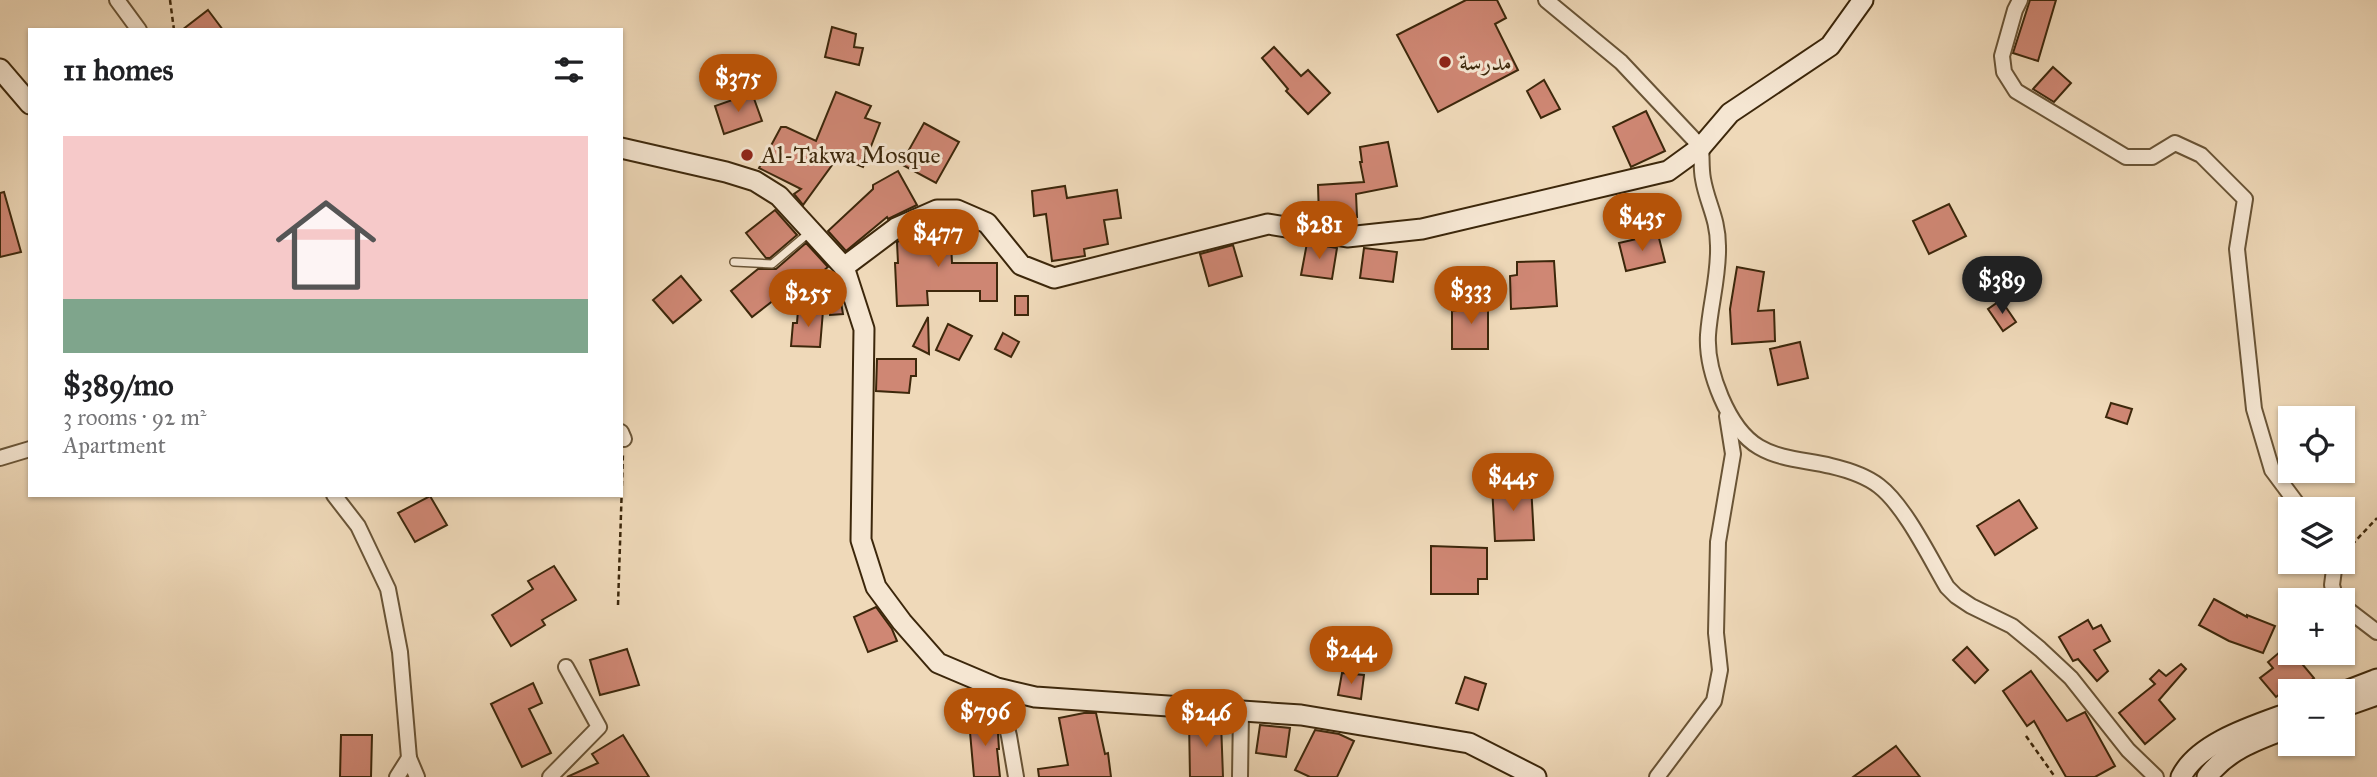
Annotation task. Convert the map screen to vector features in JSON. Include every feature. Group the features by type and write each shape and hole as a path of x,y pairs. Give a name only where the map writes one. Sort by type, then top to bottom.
{"street":[{"path":"117,0 138,28"},
{"path":"1546,0 1620,62 1701,147 1703,179 1715,216 1718,272 1708,337 1712,364 1727,411 1733,454 1718,542 1716,633 1720,670 1714,701 1657,777"},
{"path":"844,267 896,228 937,210 957,210 987,223 1021,265 1054,278 1268,224 1348,237 1422,229 1668,171 1701,147 1730,113 1830,46 1863,0"},
{"path":"2020,0 2002,56 2004,72 2015,91 2126,157 2152,157 2175,144 2201,155 2245,199 2237,249 2253,409 2272,470 2292,497"},
{"path":"0,69 28,102"},
{"path":"623,148 755,181 779,196 844,267 864,328 861,540 876,587 938,663 996,688 1035,697 1301,715 1469,743 1536,777"},
{"path":"1727,411 1740,430 1758,447 1779,456 1829,465 1859,474 1880,486 1899,506 1947,587 1956,596 2012,626 2040,649 2071,678 2129,750 2156,777"},
{"path":"0,458 28,450"},
{"path":"336,497 358,526 388,589 400,652 409,758 417,777"},
{"path":"2355,615 2377,632"},
{"path":"552,776 599,727 566,667"},
{"path":"2355,687 2377,679"},
{"path":"996,688 1009,736 1016,777"},
{"path":"2355,703 2377,695"},
{"path":"1240,777 1241,711"},
{"path":"2181,777 2186,766 2208,749 2240,731 2278,717"},
{"path":"2207,777 2222,759 2246,744 2278,732"},
{"path":"397,777 409,758"}],"lane":[{"path":"734,262 772,264 810,231"}],"path":[{"path":"170,0 174,28"},
{"path":"618,605 621,497"},
{"path":"2355,541 2377,518"},
{"path":"2026,736 2055,777"}],"building":[{"name":"مدرسة","path":"1466,0 1497,0 1506,18 1495,24 1518,70 1438,112 1397,35"},
{"path":"2030,0 2056,0 2038,61 2013,53"},
{"path":"208,10 222,28 185,28"},
{"path":"832,27 856,34 854,47 863,48 859,65 825,57"},
{"path":"1274,47 1301,76 1308,70 1330,93 1308,114 1286,91 1288,89 1262,58"},
{"path":"2053,67 2071,83 2054,102 2033,89"},
{"path":"1544,80 1560,109 1541,118 1527,91"},
{"path":"836,92 871,106 865,118 880,123 863,167 838,157 803,205 794,194 801,189 759,168 781,127 816,141"},
{"path":"752,93 762,121 724,134 715,106"},
{"path":"1646,111 1665,151 1631,167 1613,127"},
{"path":"924,123 959,142 936,183 901,164"},
{"path":"1388,142 1397,186 1356,194 1357,217 1319,218 1318,185 1364,182 1360,147"},
{"path":"898,171 917,205 888,219 887,217 846,251 828,231 873,189 873,185"},
{"path":"1065,186 1067,198 1117,190 1121,218 1104,220 1108,244 1084,249 1085,256 1052,261 1046,214 1034,216 1032,191"},
{"path":"4,192 21,252 0,257 0,193"},
{"path":"1949,204 1966,236 1929,254 1913,221"},
{"path":"775,210 797,235 770,258 766,258 746,233"},
{"path":"940,222 950,222 952,263 997,263 997,301 980,301 980,291 927,291 928,305 897,306 897,242"},
{"path":"1658,234 1665,262 1626,271 1619,243"},
{"path":"806,243 828,267 800,290 801,279 752,317 731,291 758,269 776,269"},
{"path":"1307,243 1337,248 1332,279 1301,275"},
{"path":"1233,245 1242,276 1209,286 1200,254"},
{"path":"1364,248 1397,252 1393,282 1360,278"},
{"path":"1554,261 1557,306 1511,309 1510,276 1517,275 1517,262"},
{"path":"1737,267 1764,272 1758,311 1774,310 1775,341 1732,344 1730,309"},
{"path":"681,276 701,300 673,323 653,300"},
{"path":"829,296 840,296 843,314 830,315"},
{"path":"1015,296 1028,296 1028,315 1015,315"},
{"path":"1466,300 1488,300 1488,349 1452,349 1452,311 1466,311"},
{"path":"2001,300 2016,322 2003,331 1988,309"},
{"path":"798,310 823,311 820,347 791,346 793,323 797,323"},
{"path":"928,317 929,354 913,346"},
{"path":"948,324 972,336 959,360 936,350"},
{"path":"1003,333 1019,342 1011,357 995,349"},
{"path":"1800,342 1808,378 1778,385 1770,349"},
{"path":"877,359 916,359 916,376 911,376 909,393 876,391"},
{"path":"2111,403 2132,409 2127,424 2106,417"},
{"path":"1531,484 1534,540 1495,541 1492,486"},
{"path":"431,497 447,525 415,542 398,513"},
{"path":"2019,500 2037,528 1995,555 1977,526"},
{"path":"1431,546 1487,548 1487,579 1478,579 1478,594 1431,594"},
{"path":"554,566 576,600 542,620 545,625 511,646 492,615 533,589 528,581"},
{"path":"2214,599 2247,617 2275,626 2263,653 2229,641 2199,625"},
{"path":"876,607 897,641 868,652 854,617"},
{"path":"2088,620 2093,629 2101,625 2110,641 2094,650 2108,671 2097,681 2078,659 2073,661 2059,637"},
{"path":"1967,647 1988,670 1975,683 1953,660"},
{"path":"627,649 639,685 600,695 590,660"},
{"path":"2278,654 2278,665 2303,665 2314,678 2278,679 2276,697 2260,678 2273,668 2268,662"},
{"path":"2181,664 2186,669 2159,700 2175,719 2145,744 2119,713 2155,684 2150,679 2159,670 2166,676"},
{"path":"2031,671 2067,721 2085,712 2115,766 2095,777 2066,777 2034,721 2027,726 2003,691"},
{"path":"1342,673 1364,675 1361,699 1338,695"},
{"path":"1465,677 1486,684 1478,710 1456,703"},
{"path":"533,683 542,703 529,709 551,753 522,767 491,704"},
{"path":"1096,713 1105,754 1108,753 1111,777 1039,777 1038,769 1068,765 1059,718"},
{"path":"995,718 1000,777 974,777 969,721"},
{"path":"1189,720 1221,722 1223,777 1190,777"},
{"path":"1260,725 1290,728 1286,757 1256,753"},
{"path":"1315,730 1339,734 1354,741 1337,777 1310,777 1295,770"},
{"path":"341,735 372,735 371,777 340,777"},
{"path":"623,735 649,777 567,777 598,763 592,754"},
{"path":"1896,746 1920,777 1853,777"}],"place":[{"name":"مدرسة","path":"1445,62"},
{"name":"Al-Takwa Mosque","path":"747,155"}]}
